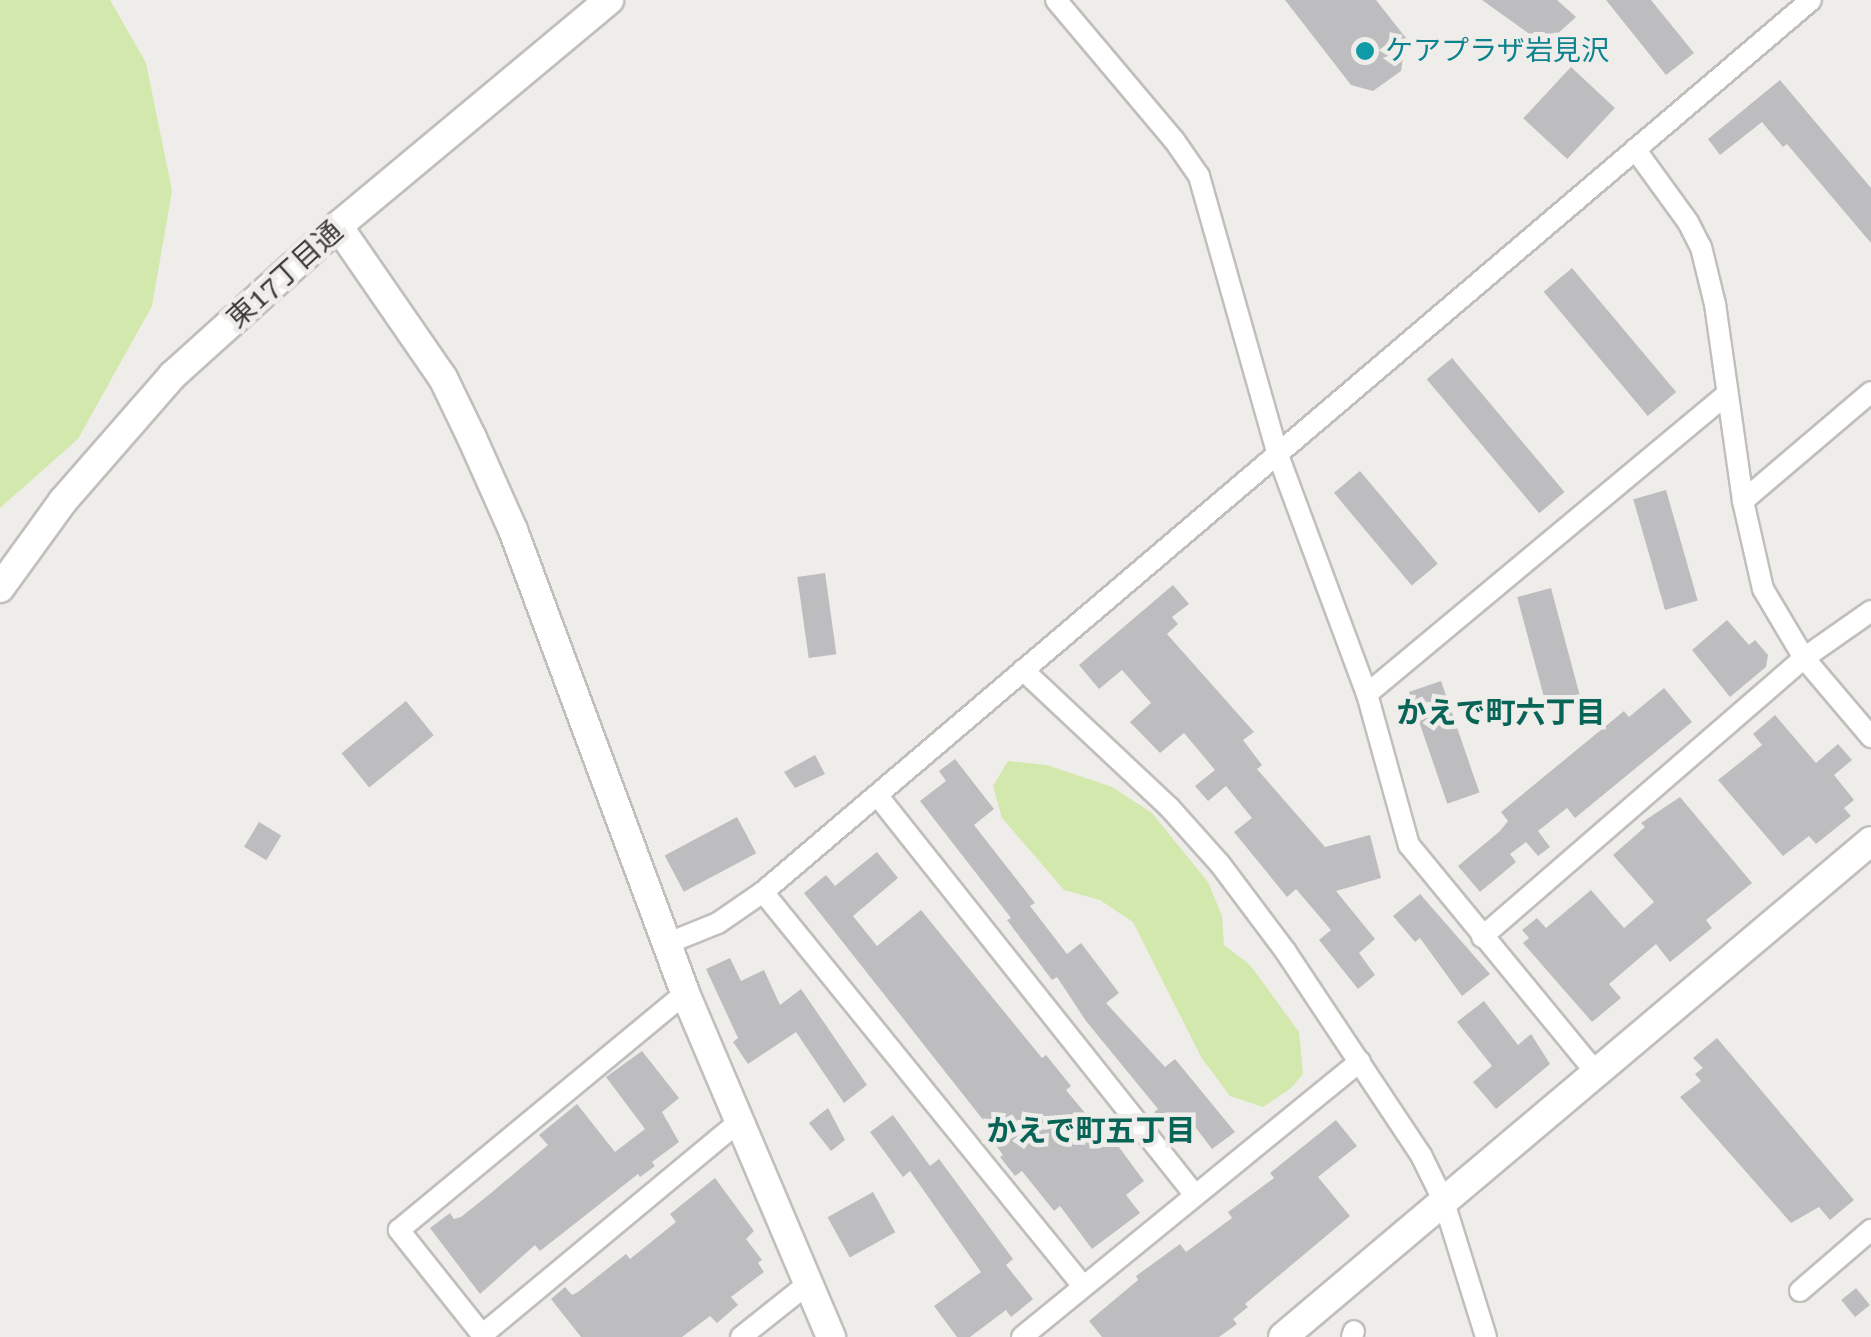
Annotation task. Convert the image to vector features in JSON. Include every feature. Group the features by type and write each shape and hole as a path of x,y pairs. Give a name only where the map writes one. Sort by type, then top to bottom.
{"street":[{"name":"東17丁目通","path":"0,588 63,501 172,375 338,226 609,0"},
{"path":"1056,0 1199,176 1278,455 1367,694 1409,845 1596,1073"},
{"path":"666,944 718,923 763,892 1811,0"},
{"path":"1635,150 1688,222 1701,247 1716,304 1742,501 1764,589 1804,658 1871,737"},
{"path":"338,226 443,378 472,438 518,544 685,992 831,1337"},
{"path":"1742,501 1871,392"},
{"path":"1367,694 1727,394"},
{"path":"1482,936 1804,658 1871,611"},
{"path":"1023,670 1115,754 1220,864 1360,1061 1421,1155 1444,1202 1486,1337"},
{"path":"877,795 1195,1194"},
{"path":"1283,1337 1871,841"},
{"path":"763,892 1082,1286"},
{"path":"685,992 400,1230 483,1336 739,1122"},
{"path":"1022,1337 1360,1061"},
{"path":"1800,1291 1871,1230"},
{"path":"741,1337 808,1283"}],"green space":[{"path":"0,0 110,0 146,63 172,191 152,306 78,439 0,508"},
{"path":"1008,761 1047,765 1112,787 1152,813 1208,882 1222,916 1224,945 1250,965 1299,1032 1303,1074 1291,1088 1263,1107 1230,1096 1201,1057 1133,922 1100,900 1064,890 1002,818 993,786"}],"building":[{"name":"ケアプラザ岩見沢","path":"1285,0 1376,0 1406,38 1401,71 1373,91 1351,85"},
{"name":"ケアプラザ岩見沢","path":"1482,0 1557,0 1576,17 1545,45"},
{"path":"1606,0 1651,0 1694,53 1666,75"},
{"path":"1571,67 1615,108 1567,159 1523,118"},
{"path":"1780,80 1871,188 1871,243 1787,144 1783,147 1762,122 1720,155 1708,139"},
{"path":"1572,268 1676,392 1648,416 1544,292"},
{"path":"1452,358 1564,492 1539,513 1427,379"},
{"path":"1360,471 1438,564 1412,586 1334,493"},
{"path":"1666,490 1698,601 1665,610 1633,499"},
{"path":"825,573 836,654 809,658 797,577"},
{"path":"1173,585 1189,604 1172,617 1178,624 1167,634 1254,732 1243,740 1262,765 1257,769 1325,847 1370,835 1381,878 1336,891 1375,939 1359,953 1375,975 1358,989 1319,940 1331,930 1296,889 1287,897 1234,832 1252,818 1226,786 1208,801 1195,786 1215,770 1184,733 1160,753 1130,722 1151,703 1122,670 1099,689 1079,665"},
{"path":"1551,588 1581,700 1547,709 1517,597"},
{"path":"1727,620 1749,645 1755,640 1768,655 1766,667 1730,697 1692,650"},
{"path":"1441,681 1479,793 1447,804 1409,692"},
{"path":"1664,688 1692,722 1575,818 1567,808 1538,831 1550,847 1538,856 1526,842 1510,854 1516,862 1480,892 1458,866 1508,821 1501,812 1624,711 1629,717"},
{"path":"406,701 434,735 369,787 341,753"},
{"path":"1775,715 1816,763 1838,744 1852,760 1834,775 1854,800 1844,808 1851,816 1816,844 1809,836 1783,856 1718,780 1762,745 1753,734"},
{"path":"815,755 825,774 795,788 784,772"},
{"path":"955,759 994,809 974,825 1035,903 1030,906 1067,954 1081,943 1119,993 1106,1003 1165,1067 1175,1059 1235,1132 1212,1149 1193,1124 1174,1138 1154,1112 1158,1109 1086,1021 1057,977 1052,980 1007,920 1011,918 920,801 946,781 939,771"},
{"path":"1680,797 1752,883 1706,920 1712,928 1670,962 1656,944 1609,984 1621,998 1592,1022 1523,943 1529,938 1522,930 1537,918 1546,928 1591,890 1624,928 1654,902 1613,855 1645,827 1641,823"},
{"path":"737,817 756,853 684,892 665,855"},
{"path":"259,822 281,835 266,860 244,847"},
{"path":"877,852 898,878 853,916 877,946 921,910 1042,1058 1046,1055 1071,1086 1066,1090 1091,1120 1096,1116 1144,1181 1126,1195 1140,1213 1092,1249 1060,1206 1054,1211 1022,1171 1015,1176 1000,1157 1003,1155 995,1144 999,1140 804,893 826,875 835,886"},
{"path":"1420,894 1490,974 1462,996 1420,938 1415,942 1393,916"},
{"path":"730,958 741,981 764,970 780,1005 801,989 867,1085 844,1103 796,1032 748,1064 733,1042 738,1038 706,969"},
{"path":"1484,1001 1518,1045 1531,1034 1550,1064 1496,1109 1473,1082 1492,1066 1457,1022"},
{"path":"1717,1038 1854,1200 1830,1220 1819,1207 1791,1223 1680,1097 1701,1081 1695,1074 1703,1068 1693,1058"},
{"path":"642,1051 679,1098 662,1112 679,1142 652,1162 655,1166 640,1177 638,1174 540,1251 535,1245 480,1294 430,1228 450,1213 454,1219 461,1217 548,1145 539,1135 577,1104 615,1152 645,1129 606,1077"},
{"path":"828,1108 845,1140 831,1151 809,1123"},
{"path":"893,1115 930,1166 939,1159 1013,1259 1006,1265 1033,1299 1011,1317 1006,1310 970,1337 957,1337 934,1306 981,1272 910,1171 903,1177 870,1132"},
{"path":"1336,1120 1357,1146 1318,1177 1350,1216 1245,1304 1248,1307 1233,1319 1237,1324 1219,1337 1102,1337 1089,1321 1138,1280 1136,1276 1180,1244 1186,1252 1232,1218 1228,1212 1274,1178 1270,1173"},
{"path":"715,1178 754,1231 746,1239 762,1260 758,1263 764,1272 731,1297 738,1305 717,1323 710,1316 682,1337 581,1337 551,1299 565,1287 572,1295 578,1292 626,1254 630,1259 676,1222 670,1214"},
{"path":"873,1192 895,1232 850,1257 828,1217"},
{"path":"1856,1288 1870,1305 1855,1317 1841,1300"}],"place":[{"name":"ケアプラザ岩見沢","path":"1365,51"}],"district":[{"name":"かえで町六丁目","path":"1501,713"},
{"name":"かえで町五丁目","path":"1091,1131"}]}
